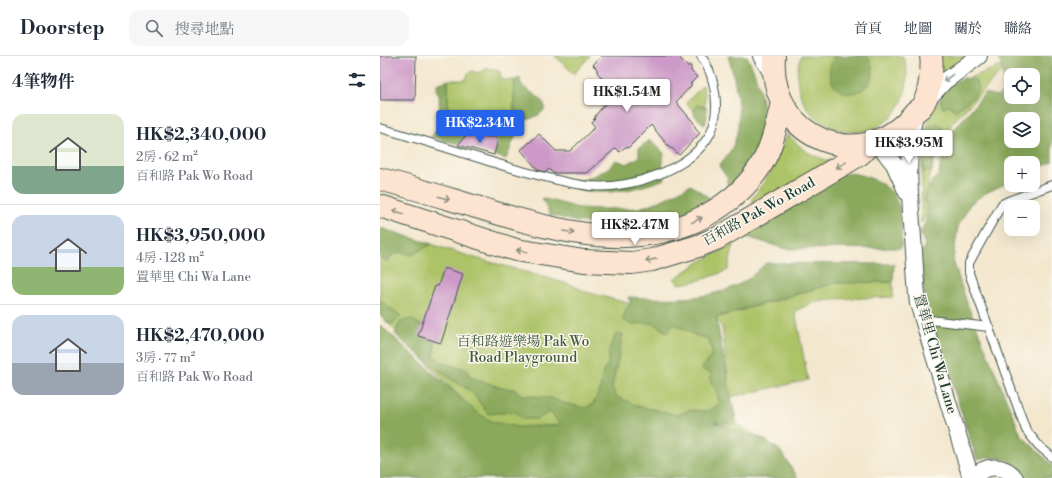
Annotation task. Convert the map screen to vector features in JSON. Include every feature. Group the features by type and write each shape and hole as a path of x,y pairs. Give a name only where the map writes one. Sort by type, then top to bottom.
{"main road":[{"name":"百和路 Pak Wo Road","path":"380,206 516,250 584,261 632,263 652,260 698,246 718,238 859,155 875,142 896,131 905,124 919,108 930,84 931,56"},
{"name":"百和路 Pak Wo Road","path":"774,66 777,91 782,103 793,119 806,131 823,140 846,145 857,146 875,142"},
{"name":"百和路 Pak Wo Road","path":"380,179 551,229 607,237 657,233 683,226 697,220 722,206 742,188 765,158 774,134 782,103"}],"street":[{"path":"761,56 774,66"},
{"path":"919,108 944,81 979,56"},
{"name":"置華里 Chi Wa Lane","path":"919,108 911,130 909,158 915,279 922,319 972,478 977,473 994,467 1004,469 1012,473 1016,478"},
{"name":"置華里 Chi Wa Lane","path":"875,142 894,164 911,204"}],"lane":[{"path":"380,128 508,167 562,181 592,186 618,186 661,174 690,157 707,139 713,127 715,102 713,82 709,69 702,56"},
{"path":"1052,185 1002,204 969,262 969,273 1026,430 1039,446 1052,457"},
{"path":"922,319 989,327"}],"green space":[{"path":"555,56 590,56 574,74"},
{"path":"728,56 747,56 753,69 761,96 763,122 761,136 751,162 743,176 727,191 728,179 719,166 732,148 736,138 739,114 734,78"},
{"path":"801,56 903,56 907,79 906,90 902,101 889,119 871,129 851,132 832,127 815,117 803,101 797,80"},
{"path":"835,56 867,56 872,67 872,76 868,84 862,90 854,93 845,93 837,88 831,80 830,73 831,64"},
{"path":"931,56 977,56 941,84"},
{"path":"996,56 1052,56 1052,162 1040,168 1040,156 1004,156 1004,184 984,194 970,204 958,227 953,260 968,306 1021,435 1052,465 1052,478 1023,478 1009,460 991,457 977,460 926,304 919,262 925,244 920,233 927,216 927,208 924,198 933,180 939,175 940,164 952,132 985,93 997,96 1002,93 1003,70"},
{"path":"1003,65 1001,72 952,123 936,154 929,180 927,214 921,223 922,164 926,128 935,107 951,85"},
{"path":"486,68 495,69 500,72 502,80 514,80 514,124 448,124 448,80 466,80 468,73 473,71 480,72"},
{"path":"520,78 523,86 543,101 545,105 544,109 537,116 521,122 506,159 494,155 496,139 494,137 465,136 459,144 431,137 440,124 439,94 436,90 437,84 448,80 448,124 514,124 514,80"},
{"path":"964,78 975,80 979,88 974,97 955,111 950,105 943,109 941,100 942,90 954,82"},
{"path":"703,85 705,97 703,121 686,103"},
{"path":"699,105 706,107 707,116 705,125 694,115 695,106"},
{"path":"936,123 943,126 938,145 933,155 932,171 923,172 920,150 927,129"},
{"path":"788,134 798,145 808,152 833,162 755,206 752,199 770,173"},
{"path":"650,140 664,153 662,170 665,179 621,191 600,192 577,189 577,182 603,171 616,160 627,164 639,157 639,148"},
{"path":"851,173 874,179 886,187 896,199 900,212 901,248 786,249 747,237 756,228 839,174"},
{"path":"691,185 711,199 681,215 648,223 606,225 573,221 550,215 542,198 579,208 639,208 660,201"},
{"name":"百和路遊樂場 Pak Wo Road Playground","path":"380,228 472,257 572,285 586,292 631,304 716,318 835,283 893,282 893,297 835,299 812,303 795,311 808,380 731,397 737,424 779,449 798,478 380,478 380,325 467,404 380,315","holes":["716,319 722,327 729,385"]},
{"path":"380,228 432,244 412,255 401,252 392,255 387,262 380,258"},
{"path":"734,244 728,270 704,279 679,284 674,279 701,261"},
{"path":"766,263 894,264 893,282 835,283 716,317 736,424 714,422 765,440 784,456 798,478 380,478 380,325 476,412 493,422 518,427 561,425 550,412 537,419 523,419 515,412 488,414 472,392 448,377 409,347 395,334 400,322 411,319 422,326 435,340 434,355 441,363 467,369 470,377 502,388 514,389 522,395 551,398 585,408 593,404 600,390 603,371 608,364 609,350 616,334 623,334 612,388 616,396 637,406 678,415 689,410 707,411 720,404 716,390 710,380 711,373 701,369 711,355 711,348 708,339 695,335 674,324 667,333 654,323 630,324 622,319 626,311 625,309 631,304 628,297 688,298 717,293 745,281"},
{"path":"380,299 401,316 392,324 380,315"}],"building":[{"path":"380,56 416,56 415,100 380,100"},
{"path":"601,56 678,56 687,66 691,66 691,71 697,77 676,102 694,123 695,127 700,133 679,155 670,148 651,125 628,148 625,147 620,152 616,148 587,173 553,173 549,169 546,172 538,170 521,150 539,134 556,151 570,151 595,127 591,122 614,93 593,65"},
{"path":"465,136 496,137 497,144 494,155 458,145"},
{"path":"444,268 463,274 441,343 418,336 435,286 438,286"}]}
